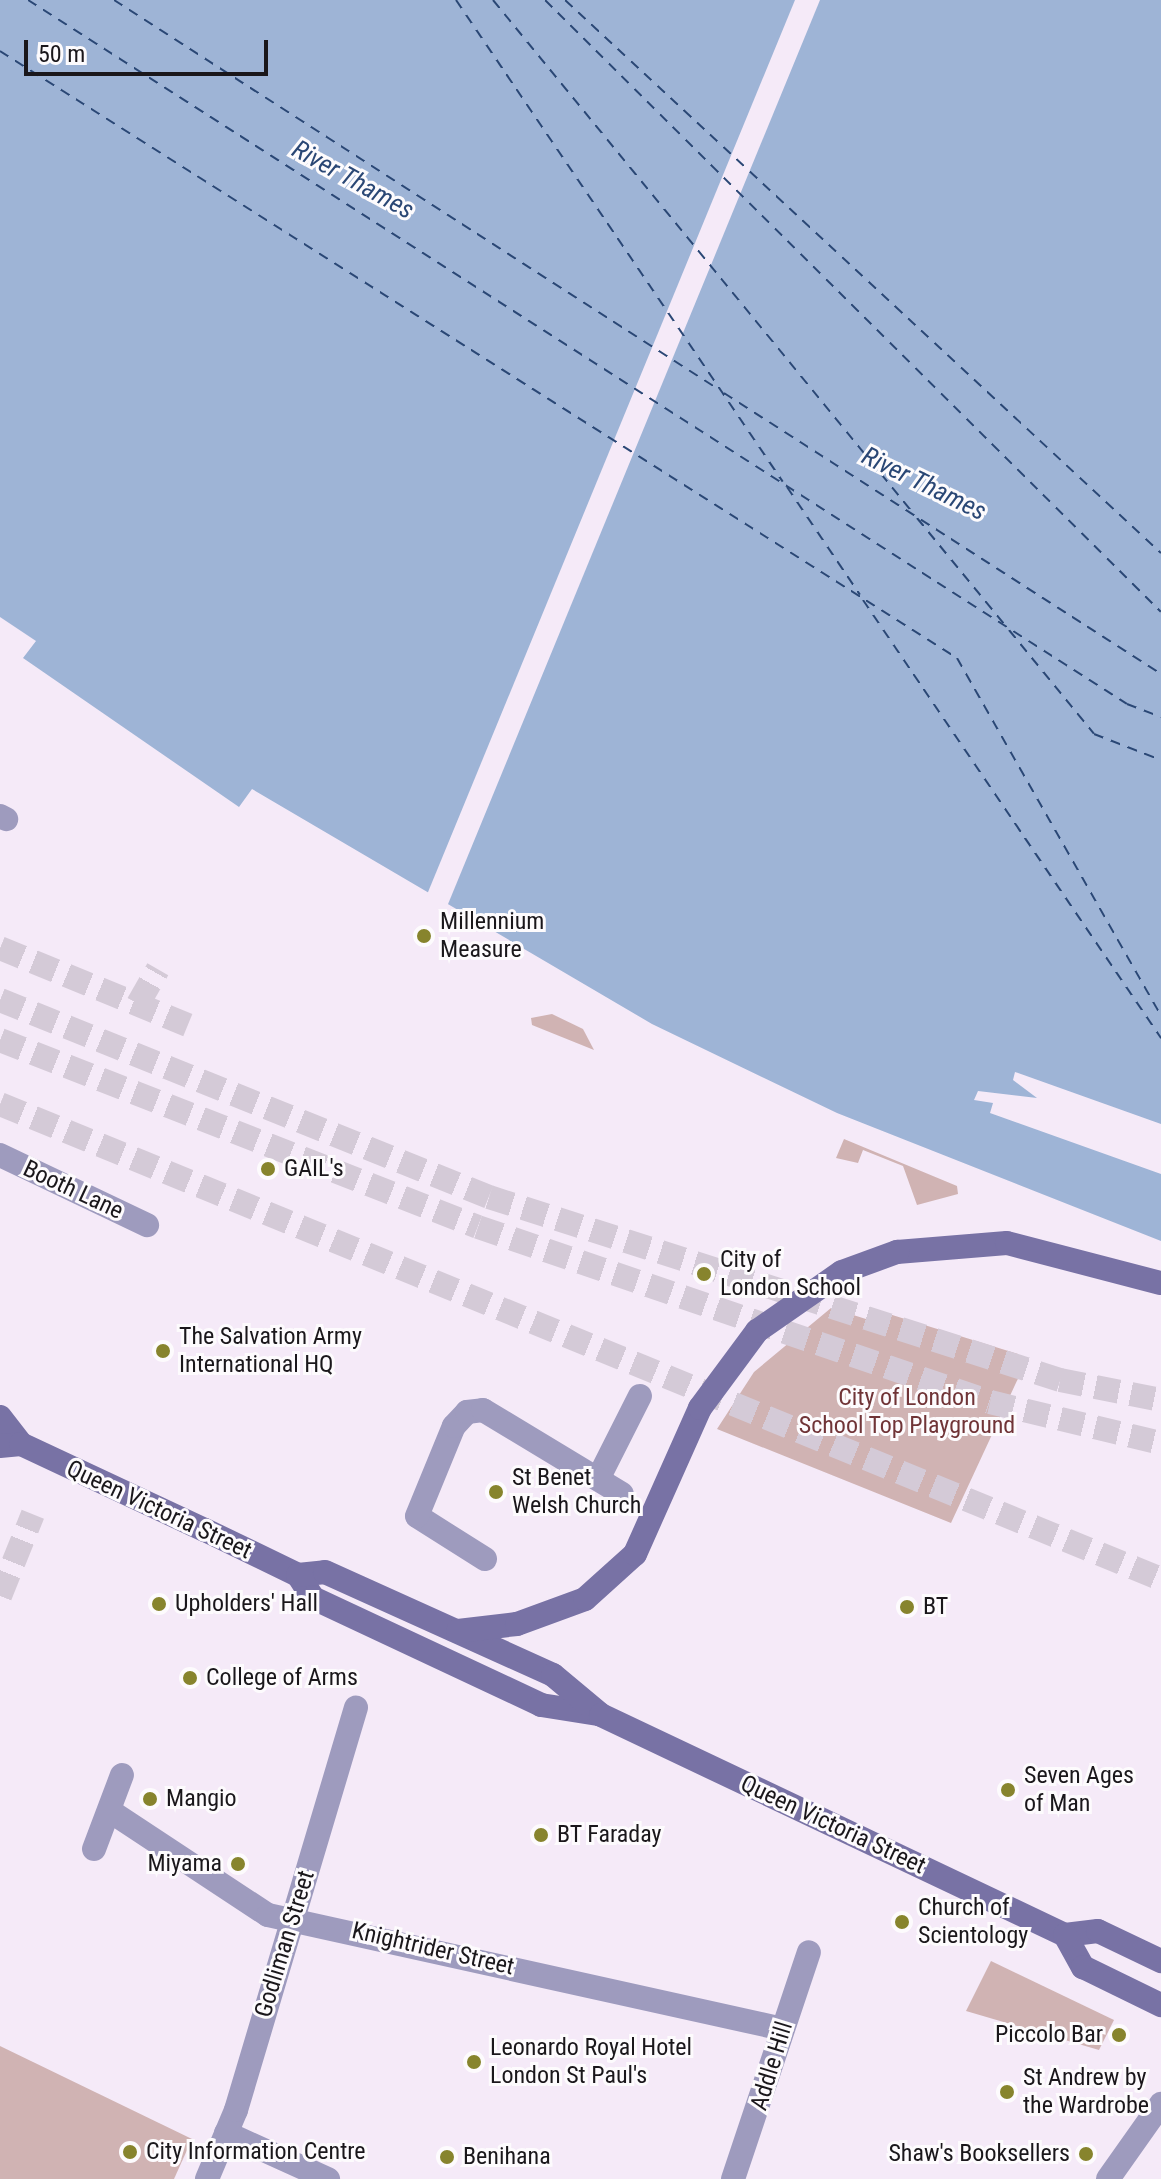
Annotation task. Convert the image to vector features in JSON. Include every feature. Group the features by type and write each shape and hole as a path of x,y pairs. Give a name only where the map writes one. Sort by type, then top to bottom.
{"street":[{"name":"Booth Lane","path":"0,1155 147,1225"},
{"path":"456,1631 517,1624 585,1599 614,1577 653,1518 716,1382 757,1331 842,1272 897,1252 970,1241 1043,1247 1161,1283"},
{"path":"598,1479 640,1396"},
{"path":"485,1559 417,1516 467,1412 483,1410 622,1494"},
{"name":"Queen Victoria Street","path":"0,1417 10,1445 298,1575 325,1572 553,1675 601,1715 1065,1935 1098,1931 1161,1961"},
{"name":"Queen Victoria Street","path":"298,1575 313,1598 541,1705 601,1715"},
{"name":"Godliman Street","path":"207,2179 226,2133 294,1919 356,1707"},
{"path":"94,1849 122,1775"},
{"name":"Knightrider Street","path":"110,1811 225,1893 294,1919 783,2029"},
{"path":"1065,1935 1083,1967 1161,2005"},
{"name":"Addle Hill","path":"733,2179 809,1952"},
{"path":"1108,2179 1161,2104"},
{"path":"226,2133 328,2179"}],"green space":[{"path":"552,1014 583,1029 594,1050 532,1025 531,1018"},
{"path":"844,1139 957,1186 958,1194 917,1205 903,1166 863,1150 858,1163 836,1158"},
{"name":"City of London School Top Playground","path":"831,1308 885,1325 889,1314 1018,1354 1022,1370 951,1523 717,1429 754,1372"},
{"path":"991,1961 1114,2020 1099,2050 966,2011"},
{"path":"0,2046 192,2139 174,2179 0,2179"}],"water":[{"name":"River Thames","path":"0,0 1161,0 1161,1241 837,1113 652,1024 252,789 239,807 23,658 36,641 0,617"}],"pier":[{"path":"795,0 820,0 446,909 426,897"},
{"path":"1015,1072 1161,1124 1161,1174 990,1113 993,1103 974,1100 978,1091 1037,1098 1013,1080"}],"ferry route":[{"path":"28,0 1127,704 1161,717"},
{"path":"114,0 718,389"},
{"path":"456,0 783,482"},
{"path":"493,0 913,513"},
{"path":"545,0 1161,612"},
{"path":"565,0 1161,553"},
{"path":"0,51 957,658 1161,1016"},
{"path":"724,393 1161,674"},
{"path":"787,487 860,595"},
{"path":"917,518 1005,625"},
{"path":"863,600 1161,1038"},
{"path":"1009,630 1094,734 1161,760"}],"tunnel":[{"path":"0,948 188,1025"},
{"path":"138,1004 158,969"},
{"path":"0,1000 489,1197 1060,1380 1161,1400"},
{"path":"0,1040 478,1227 990,1402 1161,1443"},
{"path":"0,1104 1161,1579"},
{"path":"0,1596 33,1514"}],"place":[{"name":"Millennium Measure","path":"424,936"},
{"name":"GAIL's","path":"268,1169"},
{"name":"City of London School","path":"704,1274"},
{"name":"The Salvation Army International HQ","path":"163,1351"},
{"name":"St Benet Welsh Church","path":"496,1492"},
{"name":"Upholders' Hall","path":"159,1604"},
{"name":"BT","path":"907,1607"},
{"name":"College of Arms","path":"190,1678"},
{"name":"Seven Ages of Man","path":"1008,1790"},
{"name":"Mangio","path":"150,1799"},
{"name":"BT Faraday","path":"541,1835"},
{"name":"Miyama","path":"238,1864"},
{"name":"Church of Scientology","path":"902,1922"},
{"name":"Piccolo Bar","path":"1119,2035"},
{"name":"Leonardo Royal Hotel London St Paul's","path":"474,2062"},
{"name":"St Andrew by the Wardrobe","path":"1007,2092"},
{"name":"City Information Centre","path":"130,2152"},
{"name":"Shaw's Booksellers","path":"1086,2154"},
{"name":"Benihana","path":"447,2157"}]}
